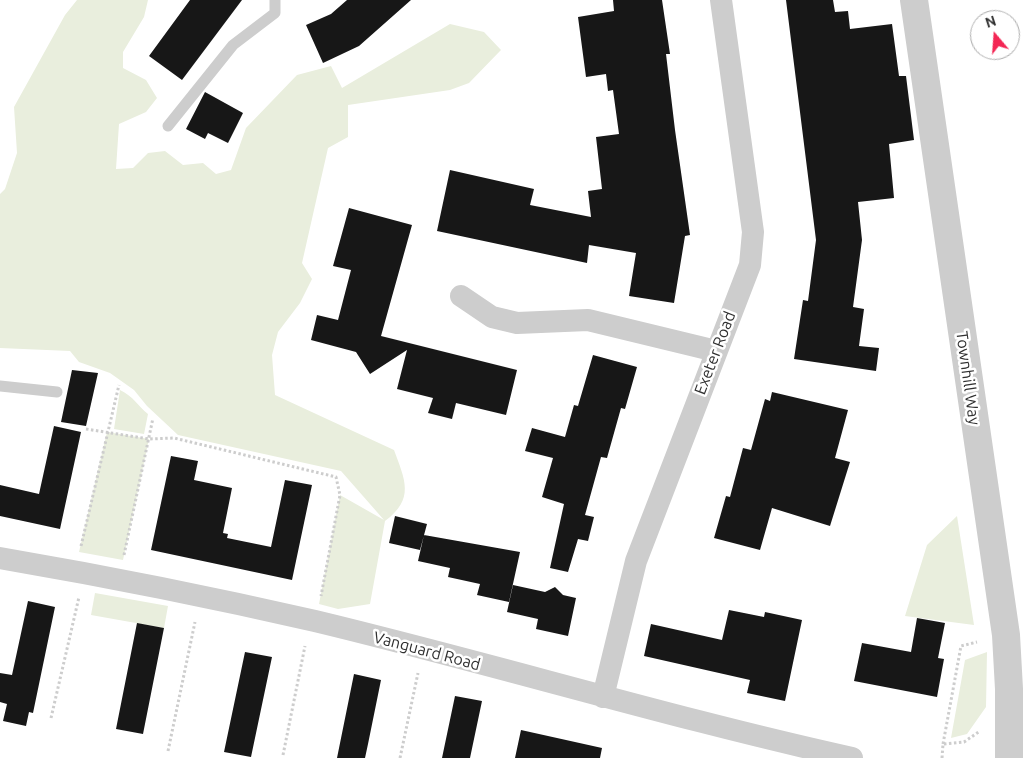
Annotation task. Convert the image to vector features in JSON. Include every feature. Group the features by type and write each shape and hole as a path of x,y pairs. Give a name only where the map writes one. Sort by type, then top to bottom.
{"street":[{"name":"Exeter Road","path":"603,697 636,561 750,265 753,232 721,0"},
{"name":"Townhill Way","path":"914,0 1006,635 1009,689 1003,758"},
{"path":"461,296 492,317 517,323 588,320 716,351"},
{"name":"Vanguard Road","path":"0,558 80,572 313,621 748,734 852,758"}],"lane":[{"path":"168,126 233,45 275,13 275,0"},
{"path":"0,386 57,392"}],"path":[{"path":"51,718 119,385"},
{"path":"119,580 154,418"},
{"path":"86,429 149,439 174,438 336,477 340,495 283,756"},
{"path":"168,751 200,597"},
{"path":"942,758 960,646 1006,635"},
{"path":"400,758 423,650"},
{"path":"943,744 964,742 979,733 982,727"}],"green space":[{"path":"77,0 148,0 144,17 123,52 123,68 146,80 157,98 146,112 119,124 116,169 133,168 148,153 165,151 183,165 203,163 216,174 231,170 246,128 297,75 331,66 342,88 450,24 484,32 501,50 469,83 450,90 348,105 348,137 328,148 302,263 312,279 300,303 278,332 272,355 275,395 394,450 404,480 404,497 401,505 385,521 370,604 338,609 319,604 340,495 384,520 341,471 178,435 147,406 134,390 110,373 79,362 70,351 0,348 0,194 5,189 17,153 14,107 65,15"},
{"path":"120,390 132,398 148,414 144,434 114,429"},
{"path":"107,432 149,439 123,560 79,552"},
{"path":"957,516 974,625 905,616 927,545"},
{"path":"95,593 168,606 164,628 91,615"},
{"path":"987,652 986,707 967,734 951,738 965,660"}],"building":[{"path":"190,0 242,0 182,80 149,56"},
{"path":"347,0 411,0 359,46 323,63 306,25 331,14"},
{"path":"613,0 662,0 670,54 666,54 675,130 690,235 685,236 674,303 629,296 636,253 589,245 587,263 437,231 450,170 534,189 530,205 591,217 588,191 602,189 596,137 619,134 613,90 608,91 606,74 586,77 578,17 614,11"},
{"path":"786,0 833,0 835,12 848,11 850,29 892,24 899,76 906,76 914,140 889,144 894,198 858,202 862,240 853,307 864,309 859,346 879,348 876,371 794,359 803,300 808,301 816,240"},
{"path":"205,92 243,113 228,143 208,133 205,139 186,129"},
{"path":"349,208 412,225 381,336 517,370 506,415 456,403 452,419 428,413 433,398 397,389 407,350 370,374 356,352 311,340 317,315 338,320 351,270 333,266"},
{"path":"593,355 637,367 625,409 621,408 607,458 601,457 585,515 594,517 588,541 578,539 568,572 550,568 564,504 542,497 553,458 525,451 532,428 565,437 574,405 578,406"},
{"path":"72,370 98,373 86,426 61,422"},
{"path":"772,392 848,410 835,458 850,462 830,526 772,508 760,550 714,538 726,496 730,497 743,448 751,450 765,399 770,401"},
{"path":"54,426 81,432 60,529 0,516 0,485 39,494"},
{"path":"171,456 198,461 194,480 232,488 223,533 228,534 227,538 271,547 285,480 312,485 292,580 151,550"},
{"path":"395,516 427,524 420,550 389,543"},
{"path":"424,535 520,552 509,602 477,595 480,584 448,577 450,568 418,561"},
{"path":"513,585 545,592 555,587 563,595 576,598 568,636 536,629 538,619 507,612"},
{"path":"28,601 55,607 33,713 29,712 26,726 3,721 7,704 0,702 0,673 12,675"},
{"path":"729,610 764,617 765,612 802,620 785,701 747,693 750,680 644,656 651,624 722,640"},
{"path":"917,618 945,623 938,658 944,659 937,697 854,681 862,643 911,652"},
{"path":"137,623 164,628 143,734 116,729"},
{"path":"245,652 272,657 251,757 224,752"},
{"path":"354,674 381,680 365,758 337,758"},
{"path":"455,696 482,701 470,758 442,758"},
{"path":"521,730 602,748 600,758 515,758"}]}
